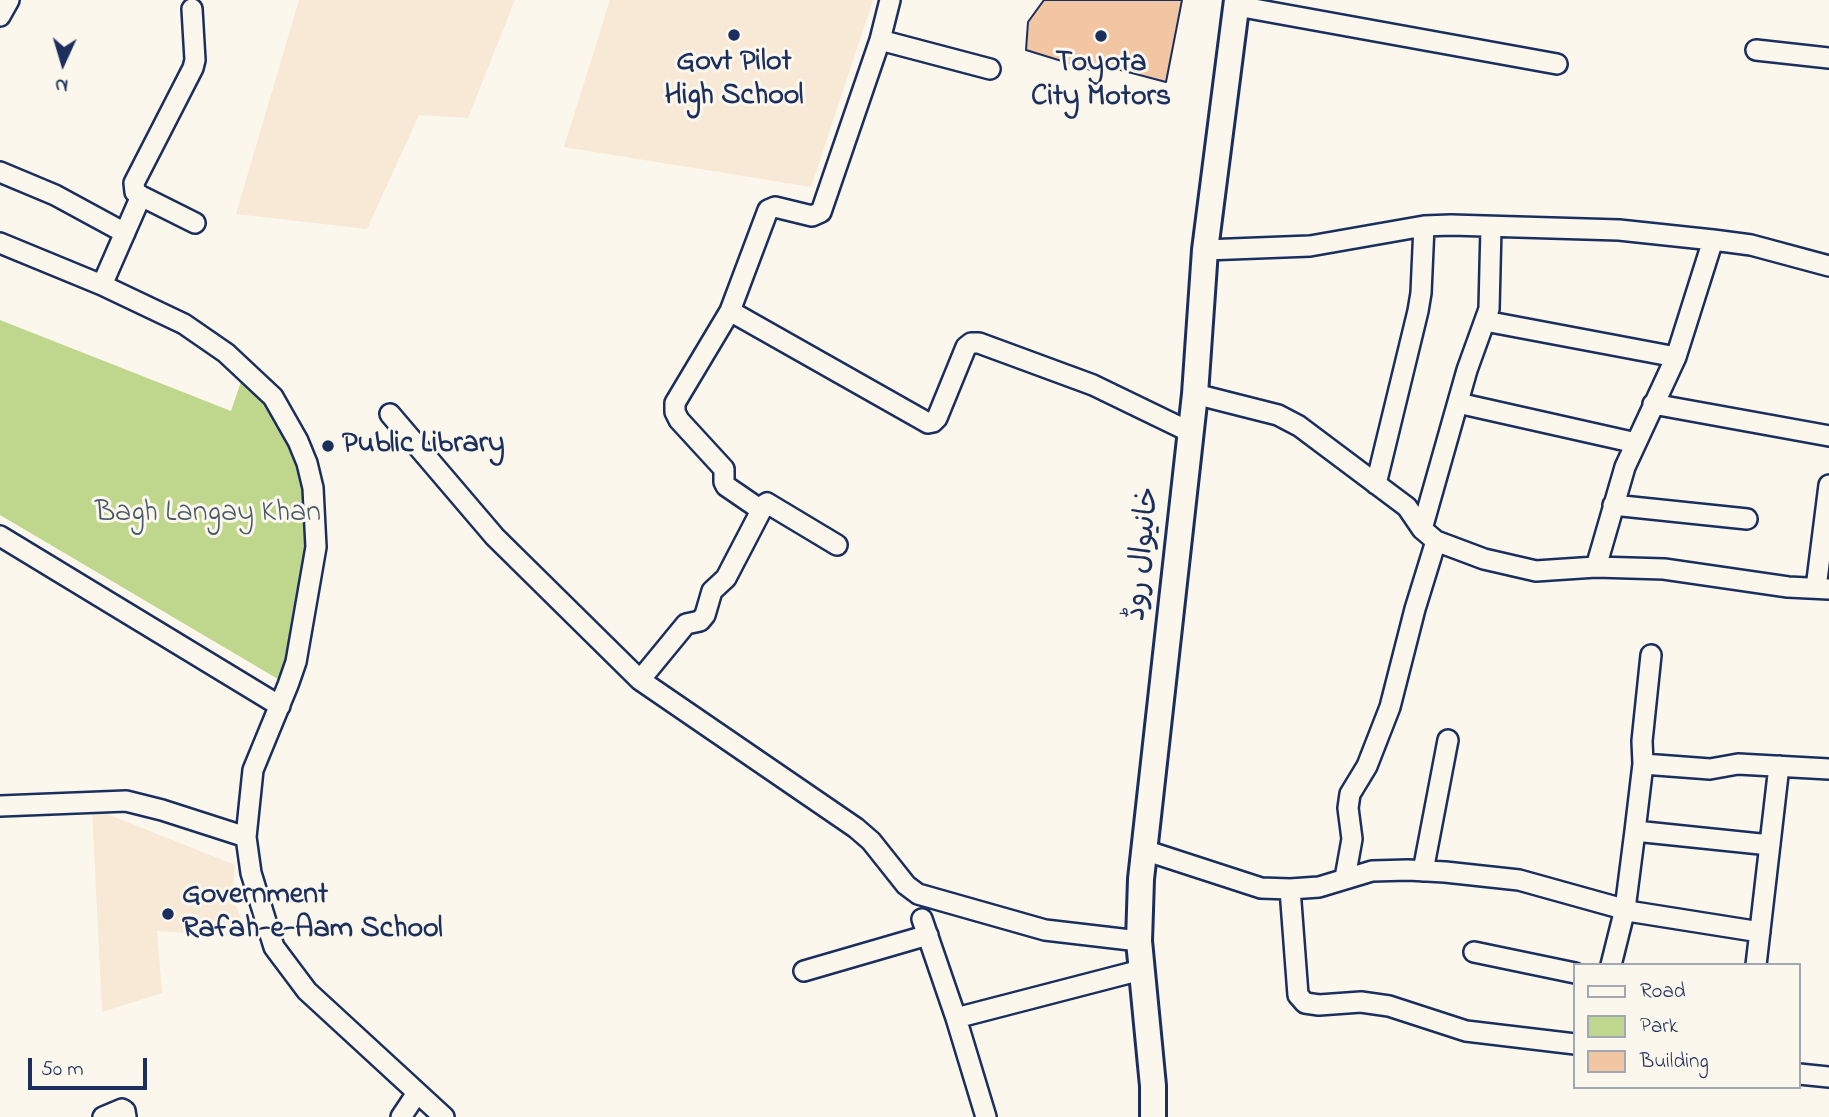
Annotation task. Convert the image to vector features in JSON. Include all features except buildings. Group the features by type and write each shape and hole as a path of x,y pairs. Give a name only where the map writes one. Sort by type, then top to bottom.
{"main road":[{"name":"خانیوال روڈ","path":"1155,1117 1139,941 1144,850 1195,394 1205,250 1237,3"}],"street":[{"path":"0,16 9,0"},
{"path":"761,510 726,486 723,482 724,469 679,419 675,412 675,403 730,311 768,210 775,206 811,216 821,212 880,40 890,0"},
{"path":"1237,3 1557,64"},
{"path":"192,9 195,60 134,183 135,192 141,196 195,223"},
{"path":"880,40 990,69"},
{"path":"1756,50 1829,58"},
{"path":"0,172 55,195 125,233"},
{"path":"102,285 141,196"},
{"path":"1205,250 1310,246 1424,226 1619,230 1751,245 1829,266"},
{"path":"1376,484 1419,302 1424,226"},
{"path":"1346,878 1352,839 1348,808 1350,794 1367,766 1390,707 1415,609 1458,403 1491,295 1491,227"},
{"path":"1596,567 1613,505 1636,443 1676,357 1713,240"},
{"path":"0,243 102,285 184,324 226,353 272,397 303,452 313,488 316,547 296,662 253,770 246,837 251,873 274,947 307,991 444,1117"},
{"path":"730,311 928,423 937,418 966,347 971,343 979,343 1093,385 1190,432"},
{"path":"1485,321 1676,357"},
{"path":"1195,394 1289,420 1407,508 1429,535 1484,559 1523,569 1664,569 1788,587 1822,589 1829,485"},
{"path":"1458,403 1636,443"},
{"path":"1653,404 1829,436"},
{"path":"390,414 495,537 640,680 856,828 871,841 906,885 918,894 1045,930 1139,941"},
{"path":"640,680 686,624 700,621 705,615 712,591 726,578 767,503 837,545"},
{"path":"1613,505 1747,519"},
{"path":"0,536 280,706"},
{"path":"1612,963 1625,909 1643,764 1642,741 1651,656"},
{"path":"1423,871 1448,740"},
{"path":"1643,764 1710,769 1738,764 1829,769"},
{"path":"1756,963 1779,766"},
{"path":"0,806 126,801 246,837"},
{"path":"1635,831 1770,845"},
{"path":"1144,850 1261,888 1319,887 1371,872 1423,871 1519,880 1625,909 1760,932"},
{"path":"1290,889 1298,995 1305,1003 1319,1005 1361,1002 1389,1006 1466,1031 1574,1044"},
{"path":"804,971 925,927 957,1017 986,1117"},
{"path":"1474,952 1574,973"},
{"path":"957,1017 1141,971"},
{"path":"1801,1074 1829,1077"},
{"path":"401,1117 417,1093"},
{"path":"103,1117 122,1109 126,1117"}],"shaded area":[{"path":"299,0 515,0 468,118 419,115 367,229 236,214"},
{"path":"610,0 873,0 811,187 564,147"},
{"name":"Government Rafah-e-Aam School","path":"92,808 235,865 232,896 249,937 157,931 162,993 102,1012"}],"green space":[{"name":"Bagh Langay Khan","path":"0,320 231,411 245,370 307,463 316,547 288,685 0,515"}],"place":[{"name":"Govt Pilot High School","path":"734,35"},
{"name":"Toyota City Motors","path":"1101,36"},
{"name":"Public Library","path":"328,446"},
{"name":"Government Rafah-e-Aam School","path":"168,914"}]}
